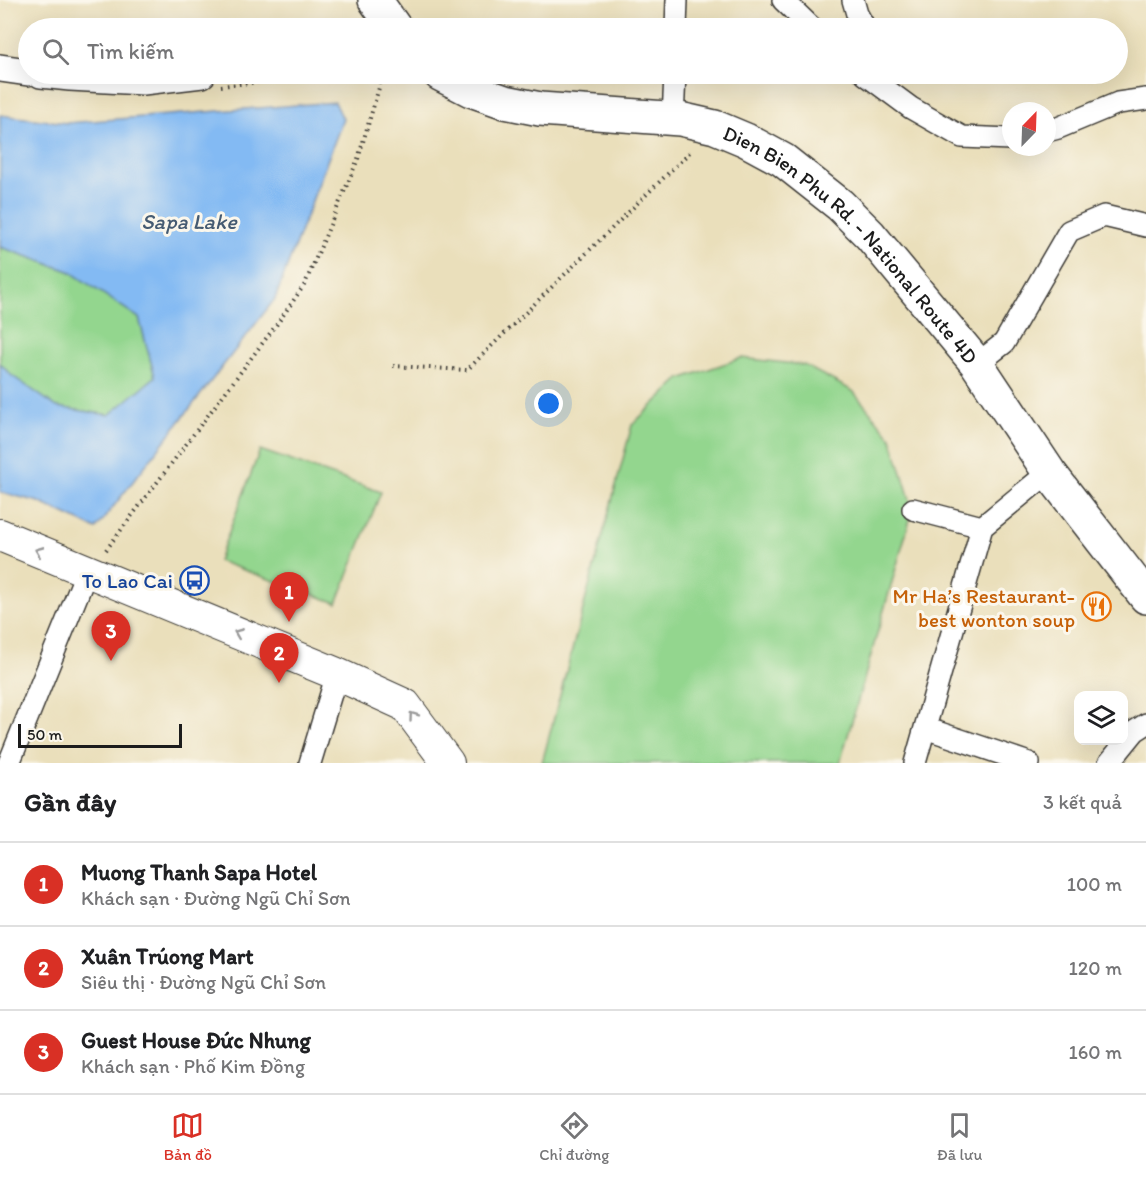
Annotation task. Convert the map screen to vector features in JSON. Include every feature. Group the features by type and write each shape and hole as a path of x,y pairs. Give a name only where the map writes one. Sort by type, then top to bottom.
{"main road":[{"path":"375,0 388,18"},
{"name":"Dien Bien Phu Rd. - National Route 4D","path":"459,84 513,104 540,109 673,119 715,128 746,140 783,160 840,205 870,235 977,364 1049,472 1146,597"},
{"path":"0,535 95,562 405,705 448,763"}],"street":[{"path":"676,18 677,0"},
{"path":"783,0 802,18"},
{"path":"852,0 860,18"},
{"path":"0,68 18,71"},
{"path":"673,119 675,84"},
{"path":"879,84 911,108 962,137 1002,139"},
{"path":"1056,129 1118,103 1146,99"},
{"path":"977,364 1004,343 1069,231 1104,216 1146,226"},
{"path":"915,763 981,527 1049,472"},
{"path":"913,509 981,527"},
{"path":"9,763 95,562"},
{"path":"310,763 337,674"},
{"path":"1109,763 1135,731 1146,724"},
{"path":"925,728 1029,763"}],"path":[{"path":"95,562 305,284 358,159 380,84"},
{"path":"393,366 467,370 715,128"}],"green space":[{"path":"0,247 69,271 139,318 155,377 110,415 57,407 11,375 0,363"},
{"path":"741,358 804,365 853,391 891,437 913,509 840,763 542,763 632,425 680,379"},
{"path":"260,450 381,492 337,603 218,561"}],"water":[{"name":"Sapa Lake","path":"335,102 343,119 275,299 96,529 39,502 0,492 0,363 11,375 57,407 109,415 155,377 139,318 69,271 0,247 0,115 67,123"}],"place":[{"name":"To Lao Cai","path":"194,580"},
{"name":"Mr Ha’s Restaurant- best wonton soup","path":"1096,607"},
{"name":"Muong Thanh Sapa Hotel","path":"289,622"},
{"name":"Guest House Đức Nhung","path":"111,661"},
{"name":"Xuân Trúong Mart","path":"279,683"}]}
